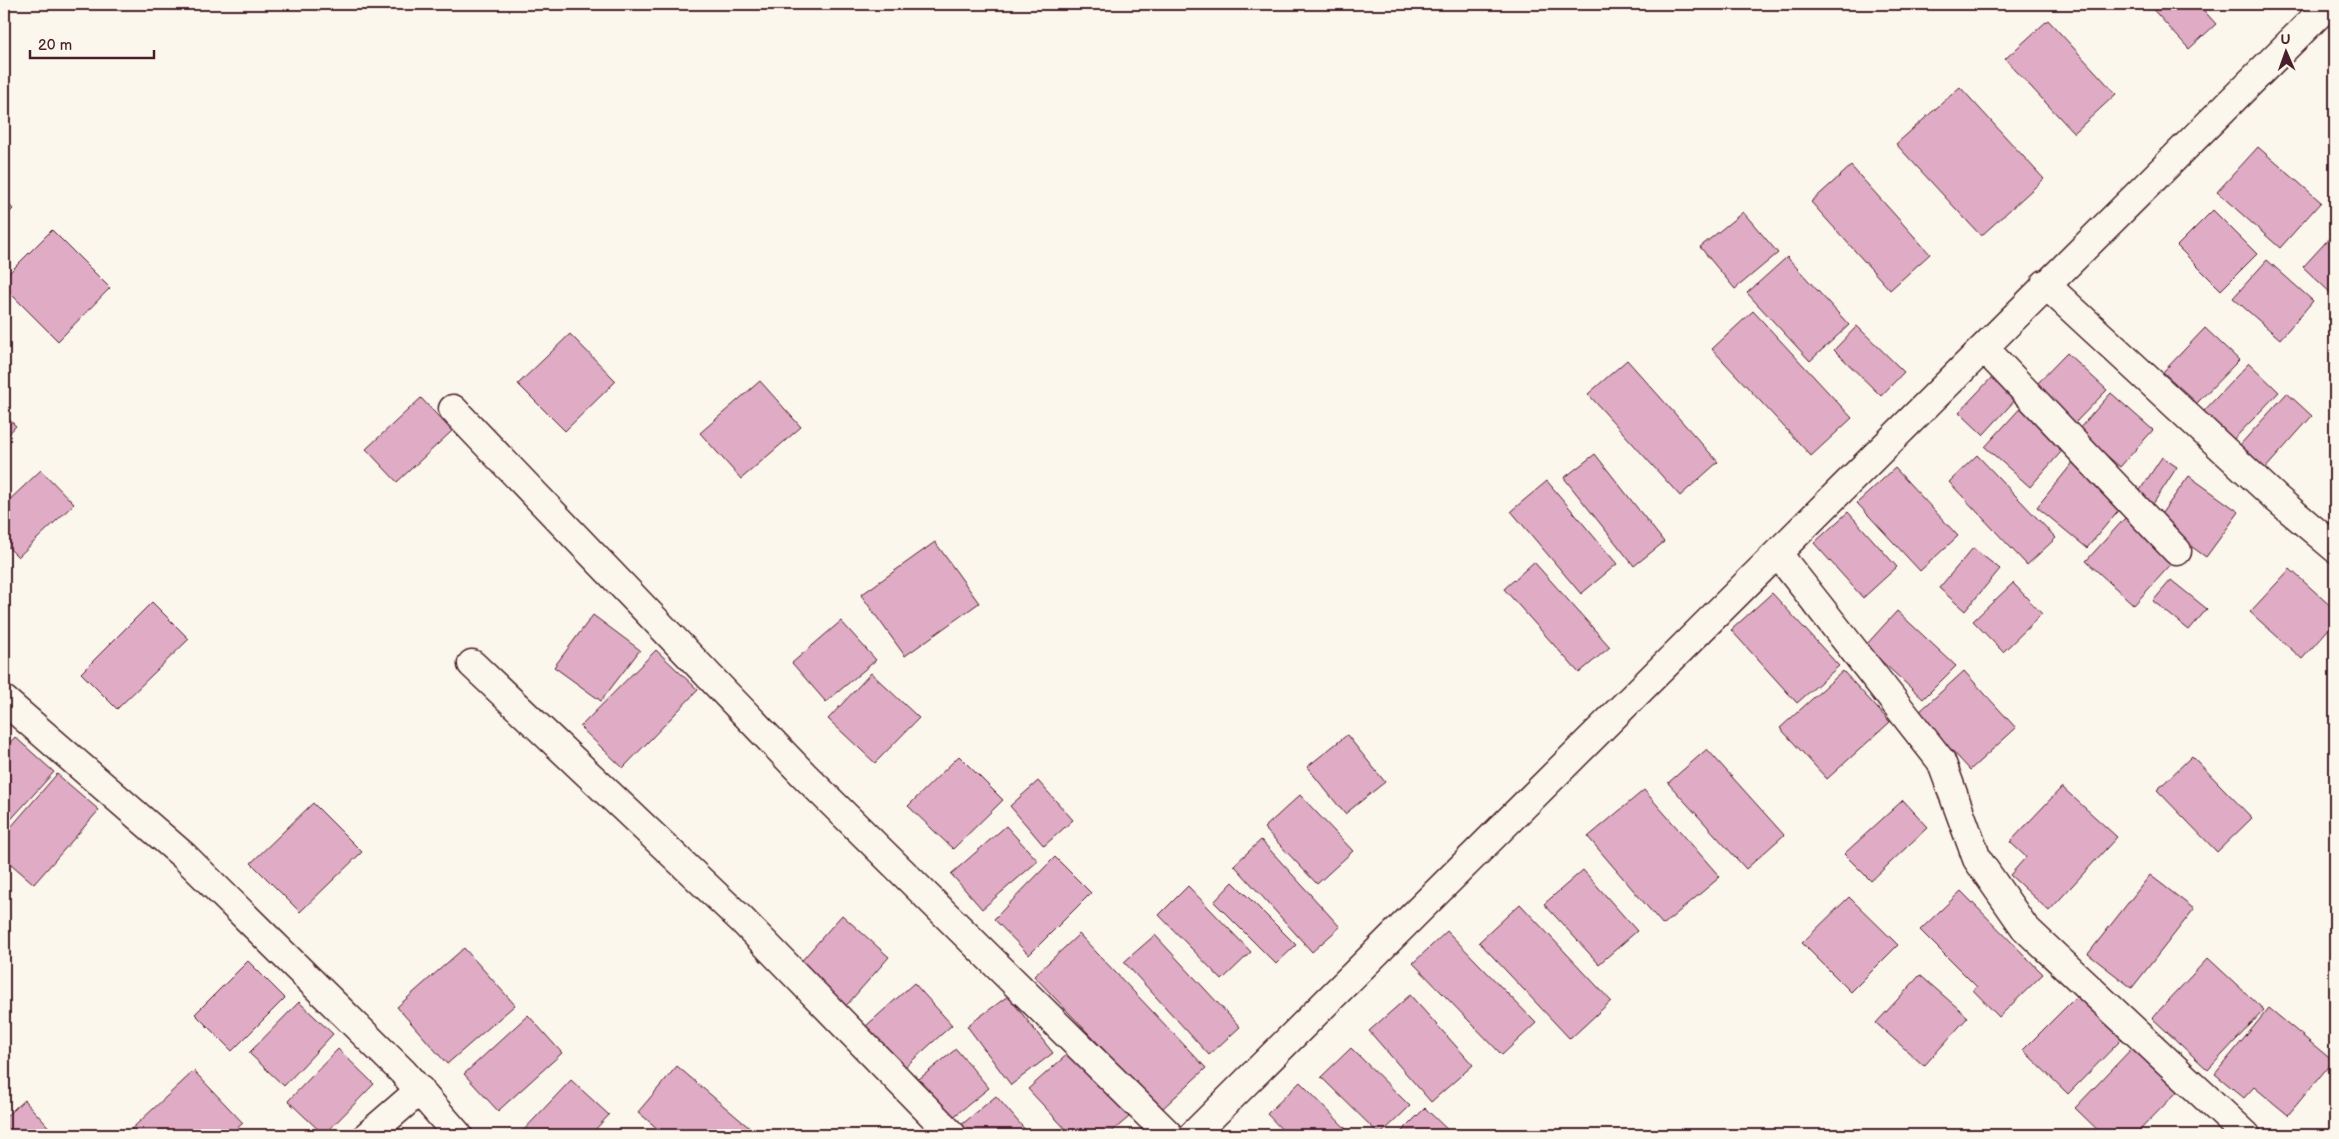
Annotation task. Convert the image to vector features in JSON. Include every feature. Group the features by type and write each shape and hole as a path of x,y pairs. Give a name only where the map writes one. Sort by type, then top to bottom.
{"street":[{"path":"1193,1135 1778,554 1984,348 2045,284 2329,4"},
{"path":"2045,284 2277,499 2335,548"},
{"path":"1984,348 2177,551"},
{"path":"453,409 804,775 1169,1135"},
{"path":"1778,554 1941,761 1977,859 2025,928 2246,1135"},
{"path":"472,664 741,919 952,1135"},
{"path":"4,700 184,856 420,1090 458,1135"},
{"path":"368,1135 420,1090"}],"building":[{"path":"2148,4 2198,4 2216,24 2189,49"},
{"path":"2048,20 2116,94 2074,133 2005,59"},
{"path":"1960,87 2044,179 1981,236 1896,144"},
{"path":"2258,147 2321,202 2280,248 2217,192"},
{"path":"1851,166 1930,254 1890,290 1811,202"},
{"path":"4,199 13,209 4,218"},
{"path":"2213,210 2257,254 2221,290 2177,246"},
{"path":"1743,212 1778,253 1735,289 1700,247"},
{"path":"52,230 110,288 58,341 4,287 4,278"},
{"path":"2335,232 2335,297 2303,267"},
{"path":"1787,257 1849,325 1810,361 1747,293"},
{"path":"2267,260 2313,301 2280,339 2233,298"},
{"path":"1753,311 1852,418 1811,456 1712,349"},
{"path":"1857,326 1904,372 1881,396 1834,350"},
{"path":"2205,328 2239,360 2197,403 2163,372"},
{"path":"570,334 616,381 565,431 518,384"},
{"path":"2067,353 2107,390 2073,425 2033,388"},
{"path":"1627,360 1718,462 1680,496 1588,394"},
{"path":"2249,363 2279,392 2232,441 2202,413"},
{"path":"1994,375 2018,397 1983,435 1959,412"},
{"path":"760,381 801,427 741,479 700,433"},
{"path":"2111,393 2153,430 2120,467 2078,430"},
{"path":"2287,393 2312,416 2264,470 2238,447"},
{"path":"421,398 452,431 397,482 366,449"},
{"path":"2024,404 2069,443 2030,487 1985,447"},
{"path":"4,415 16,426 4,439"},
{"path":"1595,454 1664,542 1634,566 1564,478"},
{"path":"1977,455 2056,538 2027,565 1949,482"},
{"path":"2162,457 2177,467 2151,507 2136,496"},
{"path":"2075,460 2126,501 2087,548 2037,507"},
{"path":"1895,468 1958,536 1920,571 1857,503"},
{"path":"41,470 74,504 18,557 4,543 4,505"},
{"path":"2189,476 2239,512 2206,557 2156,521"},
{"path":"1547,481 1617,564 1581,594 1511,511"},
{"path":"1848,512 1897,567 1863,598 1814,543"},
{"path":"2125,518 2174,561 2134,605 2086,561"},
{"path":"935,542 979,603 905,656 861,595"},
{"path":"1973,548 2000,569 1965,611 1939,588"},
{"path":"1534,562 1610,647 1579,673 1504,589"},
{"path":"2290,569 2335,610 2335,622 2302,659 2250,612"},
{"path":"2171,580 2207,609 2189,630 2153,601"},
{"path":"2013,583 2042,614 2003,652 1973,621"},
{"path":"1772,593 1839,666 1797,703 1731,630"},
{"path":"152,602 189,639 117,709 81,673"},
{"path":"1897,611 1956,666 1923,699 1865,646"},
{"path":"593,615 640,650 601,701 554,667"},
{"path":"841,621 876,660 826,702 792,663"},
{"path":"656,650 698,690 623,768 580,727"},
{"path":"1843,671 1890,722 1827,779 1780,728"},
{"path":"1964,671 2016,728 1970,770 1918,713"},
{"path":"871,673 919,718 875,763 828,719"},
{"path":"1347,735 1385,782 1345,814 1307,767"},
{"path":"15,737 54,772 4,827 4,749"},
{"path":"1707,749 1784,835 1746,869 1668,783"},
{"path":"959,756 1003,800 953,849 908,806"},
{"path":"2192,756 2252,818 2217,852 2157,790"},
{"path":"57,774 99,810 34,884 4,858 4,835"},
{"path":"1038,781 1073,820 1044,846 1010,806"},
{"path":"2062,787 2117,837 2049,911 2010,875 2026,857 2010,842"},
{"path":"1644,790 1720,877 1663,925 1588,837"},
{"path":"1300,795 1353,851 1317,884 1264,828"},
{"path":"1903,800 1928,827 1871,881 1844,854"},
{"path":"313,803 362,852 300,912 251,863"},
{"path":"1006,826 1038,861 982,909 951,874"},
{"path":"1261,840 1340,927 1312,952 1234,865"},
{"path":"1055,857 1091,893 1029,955 994,919"},
{"path":"1583,870 1637,931 1599,964 1544,904"},
{"path":"2150,875 2194,909 2132,988 2088,954"},
{"path":"1233,882 1296,945 1276,964 1214,902"},
{"path":"1188,886 1251,952 1222,980 1159,915"},
{"path":"1961,891 2043,974 1999,1017 1973,990 1977,987 1920,930"},
{"path":"1849,897 1898,945 1851,992 1802,943"},
{"path":"1520,904 1611,1001 1570,1039 1479,942"},
{"path":"842,915 889,957 845,1007 797,966"},
{"path":"1447,931 1536,1023 1502,1055 1413,963"},
{"path":"1079,934 1206,1068 1161,1110 1034,976"},
{"path":"1155,935 1240,1027 1209,1055 1124,962"},
{"path":"464,948 515,1005 447,1064 397,1007"},
{"path":"2208,958 2264,1010 2208,1070 2152,1018"},
{"path":"248,961 285,998 232,1051 195,1014"},
{"path":"1920,975 1968,1017 1924,1066 1876,1023"},
{"path":"914,983 952,1025 904,1068 866,1026"},
{"path":"1410,995 1473,1065 1431,1102 1369,1031"},
{"path":"1008,996 1053,1053 1011,1085 967,1026"},
{"path":"2077,996 2122,1039 2068,1094 2023,1050"},
{"path":"299,1002 333,1034 284,1086 249,1053"},
{"path":"2269,1008 2333,1061 2288,1115 2254,1087 2244,1098 2215,1074"},
{"path":"528,1015 562,1053 498,1111 464,1074"},
{"path":"2134,1046 2180,1089 2135,1135 2103,1135 2075,1108"},
{"path":"1351,1048 1410,1106 1380,1135 1321,1077"},
{"path":"338,1049 374,1084 324,1135 288,1101"},
{"path":"956,1049 989,1088 952,1118 919,1079"},
{"path":"1070,1052 1129,1117 1108,1135 1071,1135 1028,1089"},
{"path":"677,1066 752,1130 748,1135 665,1135 638,1112"},
{"path":"194,1071 243,1123 230,1135 125,1135"},
{"path":"571,1080 609,1115 590,1135 519,1135"},
{"path":"1300,1082 1352,1135 1287,1135 1267,1114"},
{"path":"996,1096 1028,1133 1025,1135 968,1135 960,1126"},
{"path":"24,1100 56,1135 4,1135 4,1118"},
{"path":"1425,1108 1453,1135 1398,1135"}]}
